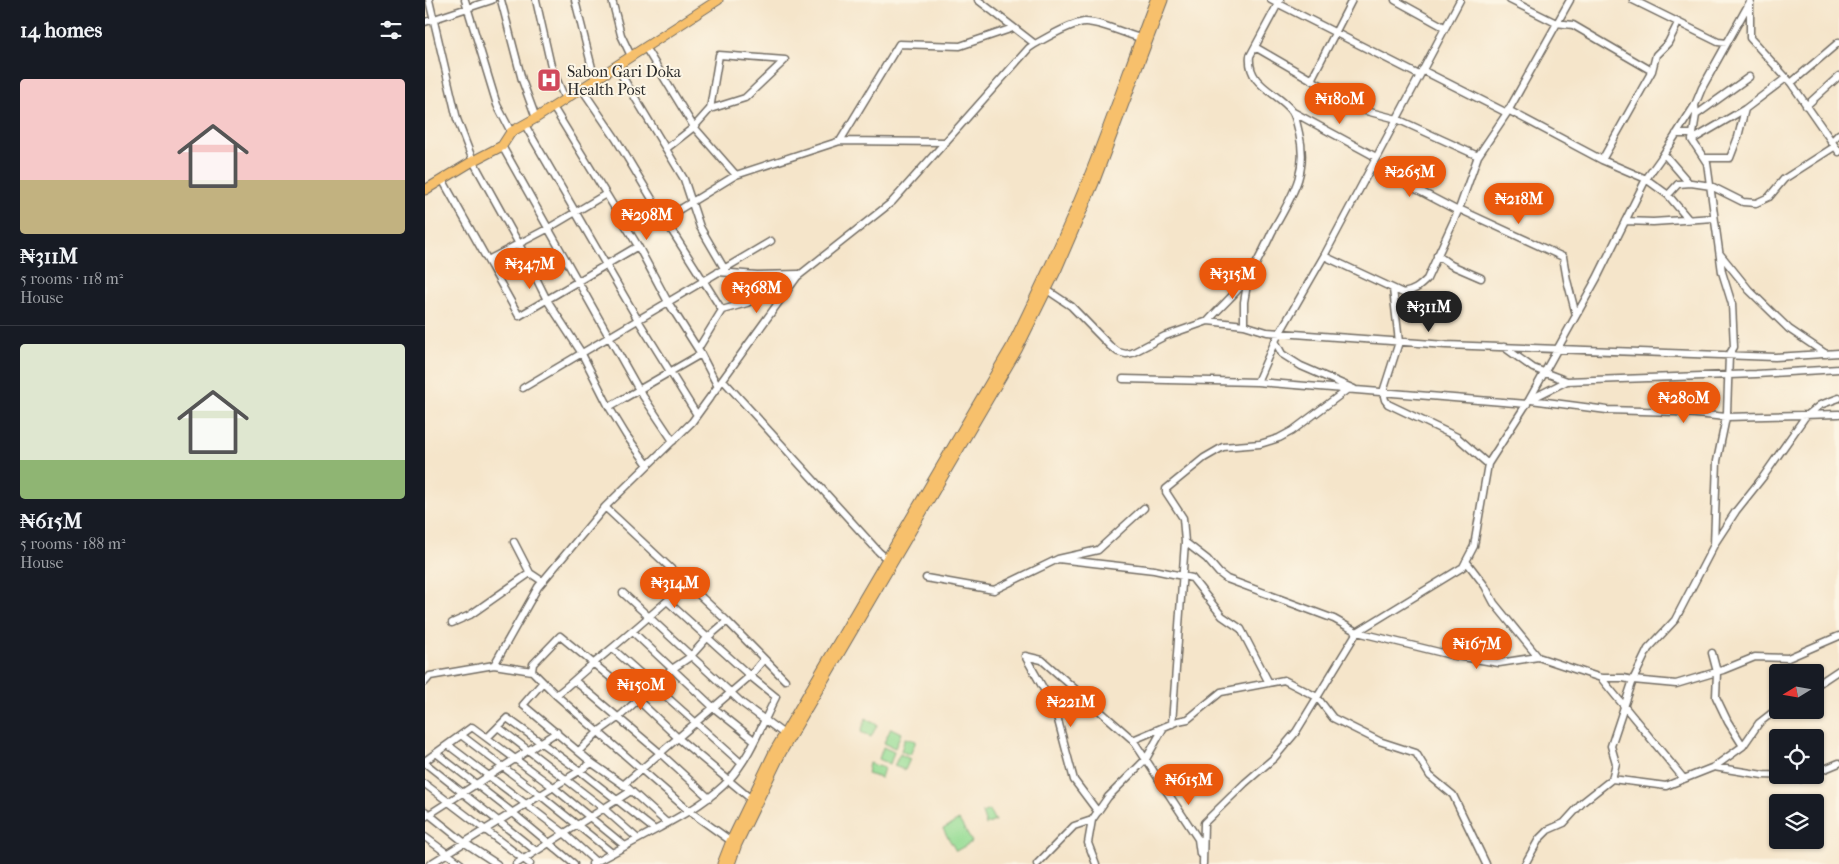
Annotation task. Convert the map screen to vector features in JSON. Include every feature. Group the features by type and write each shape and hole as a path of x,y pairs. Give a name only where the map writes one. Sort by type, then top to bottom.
{"highway":[{"path":"425,189 502,146 511,132 536,118 718,0"},
{"path":"722,864 751,799 784,734 1011,347 1051,266 1087,180 1155,0"},
{"path":"730,864 766,782 781,754 1017,350 1047,290 1094,183 1163,0"}],"street":[{"path":"429,0 457,119 473,161 519,244 547,300 581,352 609,407 626,435 648,465"},
{"path":"425,22 466,4 492,0"},
{"path":"501,0 522,80 536,118"},
{"path":"536,0 551,66 565,99"},
{"path":"575,0 595,80"},
{"path":"612,0 621,35 631,56"},
{"path":"978,0 1035,44"},
{"path":"1271,0 1279,2 1421,73 1508,112 1602,160 1646,179 1668,195 1689,220"},
{"path":"1311,80 1352,0"},
{"path":"1395,0 1445,27"},
{"path":"1257,382 1275,342 1324,256 1460,0"},
{"path":"1510,0 1555,23 1573,25 1652,72"},
{"path":"1324,256 1403,293 1419,288 1427,279 1458,210 1478,156 1508,112 1569,0"},
{"path":"1633,0 1641,2 1718,42 1727,43"},
{"path":"1202,864 1204,823 1274,758 1297,732 1357,632 1463,568 1474,546 1488,464 1545,372 1597,278 1646,179 1695,105 1701,88 1749,1"},
{"path":"1749,1 1750,38 1791,84 1835,147"},
{"path":"1279,2 1251,56 1249,64 1253,74 1262,87 1293,112 1376,156"},
{"path":"466,4 497,105 511,132"},
{"path":"609,407 669,372 700,351 722,310 747,303 799,275 891,202 1035,44 1085,22 1140,38"},
{"path":"1602,160 1652,72 1656,55 1667,43 1678,22"},
{"path":"840,141 899,44 960,46 1013,28"},
{"path":"1718,42 1723,50"},
{"path":"1791,84 1839,42"},
{"path":"645,47 694,127 736,175"},
{"path":"1255,47 1366,111 1397,118 1478,156"},
{"path":"666,149 694,127 710,109 745,98 785,60 719,54 710,109"},
{"path":"616,66 684,179 700,227 725,268"},
{"path":"1806,106 1839,76"},
{"path":"1696,115 1749,77"},
{"path":"1676,134 1693,137 1745,108 1786,78"},
{"path":"582,88 616,139 722,310"},
{"path":"1695,105 1694,145 1704,158 1711,186 1719,253 1732,304 1734,347 1729,355 1726,417 1717,461 1715,544"},
{"path":"553,107 700,351 718,387"},
{"path":"1704,158 1730,158 1739,137 1745,108"},
{"path":"1208,321 1248,277 1295,189 1303,162 1302,146 1293,112"},
{"path":"525,125 638,320 697,415"},
{"path":"1668,195 1678,184 1689,183 1711,186 1751,204 1762,201 1769,197 1785,179 1835,147 1839,134"},
{"path":"664,219 736,175 840,141 946,142"},
{"path":"502,146 639,390 673,441"},
{"path":"1664,154 1689,183"},
{"path":"1372,166 1458,210 1563,256 1576,315"},
{"path":"442,179 519,316 638,246"},
{"path":"488,260 547,229 606,194"},
{"path":"1625,221 1653,222 1714,218"},
{"path":"523,388 771,241"},
{"path":"1719,253 1749,290 1789,329 1826,354"},
{"path":"1437,255 1451,265 1481,278"},
{"path":"717,272 757,275 799,275"},
{"path":"494,665 542,581 605,507 697,415 799,275"},
{"path":"1244,325 1245,294 1248,277"},
{"path":"1393,289 1399,342 1383,392 1385,400 1388,404 1457,437 1488,464"},
{"path":"1047,290 1071,306 1109,346 1118,352 1126,354 1132,354 1165,336 1208,321 1244,325 1281,334 1399,342 1775,357 1839,353"},
{"path":"1275,342 1282,354 1301,366 1351,389"},
{"path":"1503,347 1533,368 1567,381 1839,369"},
{"path":"1123,379 1257,382 1528,402 1607,410 1676,412 1726,417 1839,414"},
{"path":"723,380 887,559"},
{"path":"1528,402 1567,381"},
{"path":"1172,724 1185,542 1183,518 1166,492 1166,489 1223,446 1260,444 1279,438 1292,431 1351,389"},
{"path":"1525,864 1539,839 1548,830 1564,823 1583,802 1612,779 1616,763 1611,746 1633,680 1648,649 1675,620 1715,544 1736,511 1763,477 1805,416 1820,404 1839,398"},
{"path":"605,507 727,621 785,680"},
{"path":"926,578 994,590 1058,559 1098,550 1144,508"},
{"path":"513,542 530,573 542,581"},
{"path":"1185,542 1207,559 1227,579 1334,619 1357,632 1451,655 1499,663 1538,657 1601,678 1623,678 1676,684 1717,672 1755,657 1788,658 1839,636"},
{"path":"1058,559 1154,570 1192,578 1222,616 1241,629 1269,683"},
{"path":"1466,560 1485,586 1493,602 1538,657"},
{"path":"453,623 470,615 530,573"},
{"path":"556,696 633,632 686,584"},
{"path":"623,593 731,693 784,734"},
{"path":"448,744 564,833 594,863 709,798 729,779 741,763 755,740 776,697 667,601"},
{"path":"579,751 598,732 619,717 672,669 690,656 727,621"},
{"path":"633,632 713,708 755,740"},
{"path":"532,671 533,664 560,636 638,700 678,738 751,799"},
{"path":"613,649 741,763"},
{"path":"1712,653 1717,672 1716,697 1727,722 1743,746"},
{"path":"1098,812 1074,780 1055,709 1025,656 1042,660 1133,740 1198,839 1202,864"},
{"path":"623,785 731,693 765,659"},
{"path":"425,682 427,674 494,665 532,671 556,696 642,768 689,811 731,841"},
{"path":"1824,680 1839,670"},
{"path":"1601,678 1684,779"},
{"path":"1133,740 1188,719 1221,692 1284,680 1317,697 1333,718 1379,741 1416,753 1430,776 1453,795 1486,864"},
{"path":"575,681 660,752 709,798"},
{"path":"543,682 523,704 592,763 631,791 667,823"},
{"path":"1612,779 1666,786 1714,767 1743,746 1759,724 1769,716"},
{"path":"487,738 507,718 580,771 655,830"},
{"path":"536,852 425,762 472,727 516,758 625,846"},
{"path":"1096,864 1088,843 1092,820 1108,797 1145,759 1164,727"},
{"path":"498,728 603,808 638,839"},
{"path":"497,864 426,814 557,732"},
{"path":"461,735 540,795 611,854"},
{"path":"436,753 513,813 574,864"},
{"path":"1824,769 1839,762"},
{"path":"430,864 592,763"},
{"path":"1714,767 1769,775"},
{"path":"425,784 530,864"},
{"path":"516,864 631,791"},
{"path":"1037,864 1074,826 1092,820"},
{"path":"425,836 461,864"}],"green space":[{"path":"866,718 877,725 871,737 861,732"},
{"path":"891,728 901,733 895,748 884,743"},
{"path":"905,738 916,741 910,755 901,751"},
{"path":"883,747 894,752 890,764 879,759"},
{"path":"900,754 910,759 905,770 894,766"},
{"path":"869,763 884,768 881,778 867,774"},
{"path":"989,810 995,821 986,825 982,813"},
{"path":"959,820 972,842 956,851 943,829"}],"place":[{"name":"Sabon Gari Doka Health Post","path":"549,80"}]}
